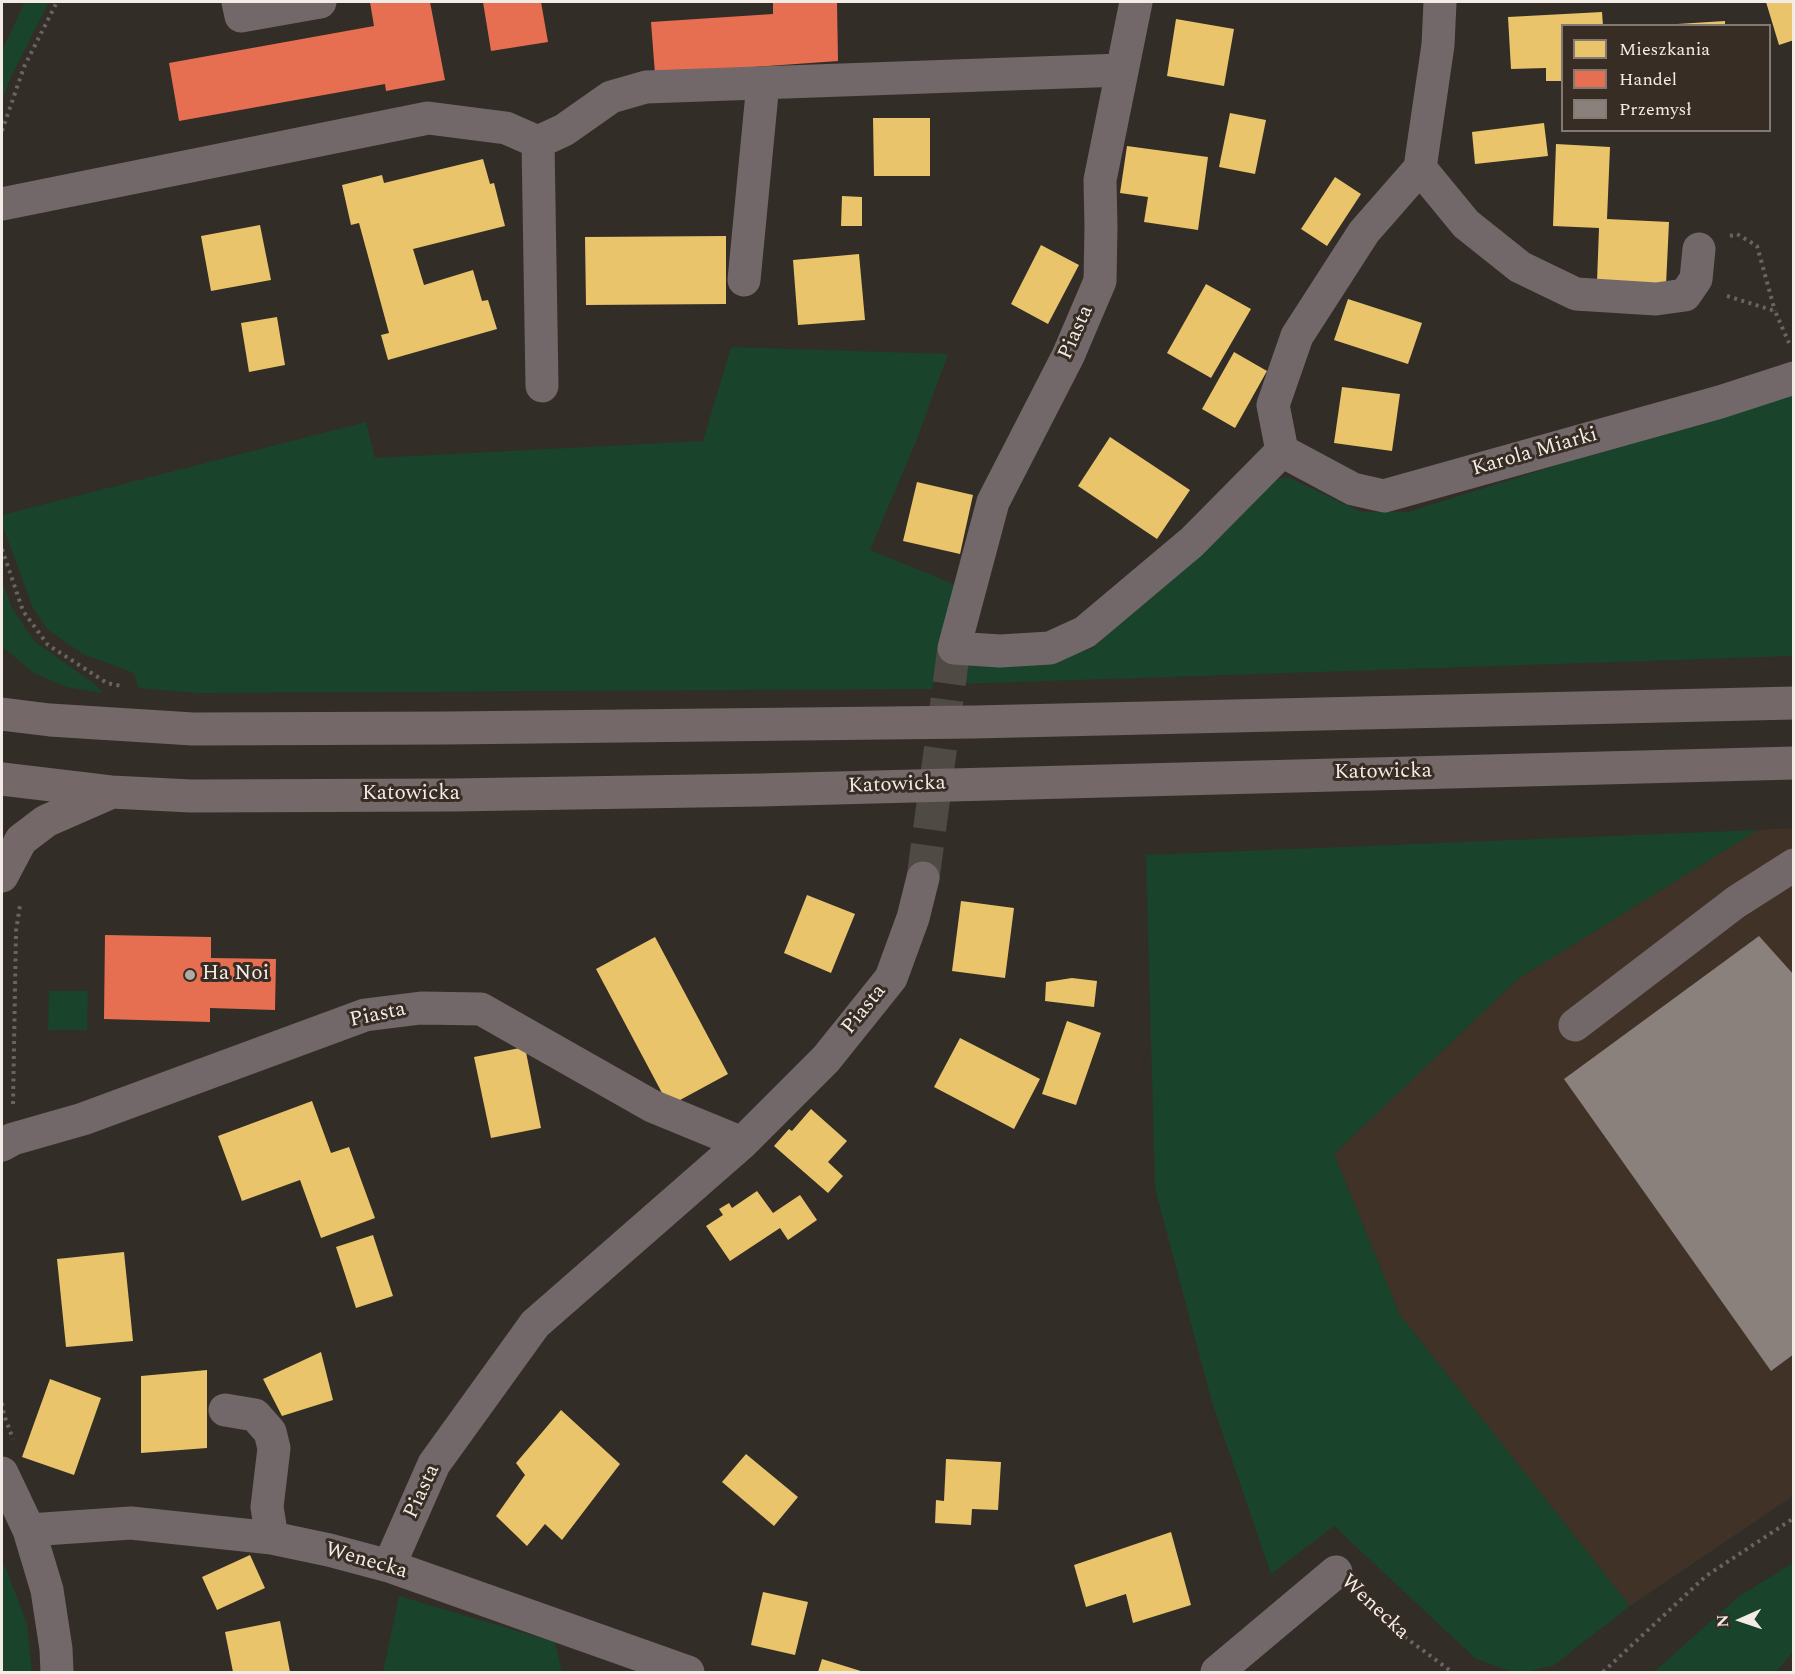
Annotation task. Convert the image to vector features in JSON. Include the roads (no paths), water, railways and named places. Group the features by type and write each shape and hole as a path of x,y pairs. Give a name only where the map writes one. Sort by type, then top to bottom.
{"main road":[{"path":"2,714 61,721 193,729 402,728 986,722 1794,703"},
{"name":"Katowicka","path":"2,780 111,792 214,796 452,795 701,791 1794,763"},
{"path":"2,876 21,840 46,821 111,792"}],"street":[{"path":"238,2 241,16 320,2"},
{"name":"Piasta","path":"1136,2 1100,180 1100,280 1068,356 993,502 954,648 1000,651 1050,648 1084,632 1192,542 1282,451"},
{"path":"1282,451 1273,405 1297,336 1365,232 1420,168 1438,45 1440,2"},
{"path":"2,204 428,118 506,128 537,141 564,130 611,97 646,87 1122,70"},
{"path":"744,280 763,83"},
{"path":"537,141 542,386"},
{"path":"1420,168 1466,224 1520,267 1576,294 1656,299 1685,295 1696,279 1699,249"},
{"name":"Karola Miarki","path":"1282,451 1353,489 1384,496 1720,402 1794,378"},
{"path":"1575,1025 1736,902 1794,865"},
{"name":"Piasta","path":"389,1566 434,1464 536,1324 742,1143 826,1059 891,978 914,918 923,878"},
{"name":"Piasta","path":"2,1145 13,1139 82,1119 365,1015 421,1008 481,1009 652,1106 742,1143"},
{"path":"225,1410 255,1415 270,1432 274,1448 267,1506 272,1538"},
{"path":"2,1473 17,1520 47,1590 57,1672"},
{"name":"Wenecka","path":"17,1520 131,1523 272,1538 329,1550 389,1566 688,1672"},
{"name":"Wenecka","path":"1217,1672 1336,1572"}],"tunnel":[{"path":"923,878 954,648"}],"place":[{"name":"Ha Noi","path":"190,975"}]}
